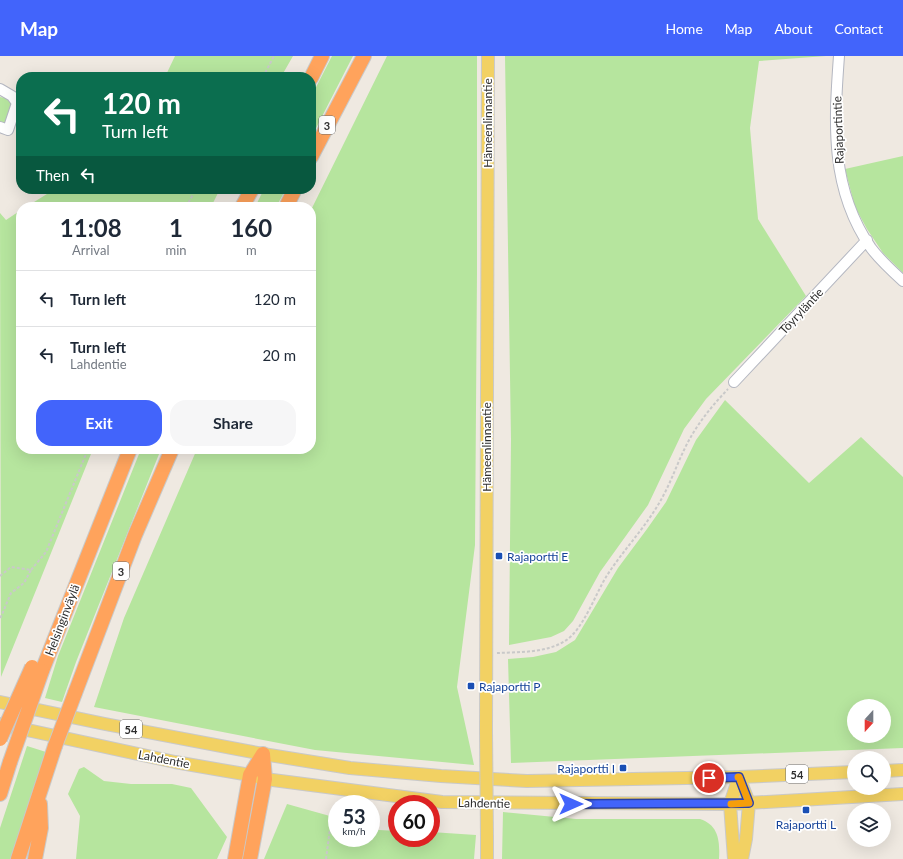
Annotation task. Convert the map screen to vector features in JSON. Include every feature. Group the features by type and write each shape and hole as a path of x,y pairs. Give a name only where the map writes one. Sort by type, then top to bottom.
{"highway":[{"path":"314,72 322,56"},
{"name":"3","path":"316,147 364,56"},
{"name":"Helsinginväylä","path":"0,794 37,669 57,630 128,454"},
{"name":"3","path":"18,859 74,693 130,550 170,454"},
{"path":"0,738 37,669"},
{"path":"235,859 250,775 263,754"},
{"path":"250,859 265,779 263,754"},
{"path":"35,859 40,828 40,792"}],"main road":[{"name":"Hämeenlinnantie","path":"487,859 486,654 488,56"},
{"name":"Lahdentie","path":"0,702 105,724 263,754 350,768 441,776 527,781 739,777 847,772"},
{"name":"Lahdentie","path":"0,724 175,762 265,779 442,802 730,804 903,794"},
{"path":"891,771 903,770"},
{"path":"739,777 749,803 746,839 742,859"},
{"path":"734,859 730,804 739,777"}],"street":[{"name":"Rajaportintie","path":"838,56 835,122 838,162 845,195 853,216 872,248 903,281"},
{"path":"0,90 12,96 16,102"},
{"path":"0,127 8,130 16,106"},
{"name":"Töyryläntie","path":"734,382 867,240"}],"path":[{"path":"266,72 274,56"},
{"path":"486,654 538,650 552,647 566,640 576,630 605,578 662,498 686,446 698,426 734,382"},
{"path":"0,619 11,593 24,582 30,570 46,552 86,454"},
{"path":"0,576 11,567 30,570"},
{"path":"326,859 328,844"}],"green space":[{"path":"175,56 293,56 284,72 167,72"},
{"path":"332,56 353,56 316,128 316,87"},
{"path":"387,56 477,56 475,545 457,687 474,765 315,750 94,707 124,618 195,454 316,454 315,202"},
{"path":"505,56 826,56 759,61 750,128 758,219 806,296 706,399 684,429 648,505 600,572 573,621 564,631 551,637 509,645 511,440"},
{"path":"0,97 9,98 13,103 9,117 6,122 2,124 0,122"},
{"path":"903,156 903,273 883,253 867,229 855,207 845,169"},
{"path":"47,194 218,194 214,202 34,202"},
{"path":"262,194 283,194 279,202 258,202"},
{"path":"0,213 6,220 16,213 16,454 91,454 1,677"},
{"path":"725,400 809,483 861,437 903,477 903,748 511,763 508,659 533,657 556,652 575,640 618,568 666,502 696,440"},
{"path":"139,454 159,454 76,662 62,702 45,698 58,656"},
{"path":"27,746 46,752 11,859 0,859 0,828"},
{"path":"84,767 104,781 131,784 172,784 191,788 227,837 217,859 76,859 80,816 68,794 79,769"},
{"path":"287,804 328,815 328,847 380,847 380,830 388,830 388,847 440,847 440,833 476,835 474,859 264,859"},
{"path":"503,812 576,819 700,819 711,825 715,830 719,846 719,859 502,859"}],"slow traffic":[{"path":"731,804 749,803 738,777"}],"place":[{"name":"Rajaportti E","path":"499,556"},
{"name":"Rajaportti P","path":"471,686"},
{"name":"Rajaportti I","path":"623,768"},
{"name":"Rajaportti L","path":"806,810"}],"route":[{"path":"571,804 749,803 739,777 709,778"}]}
